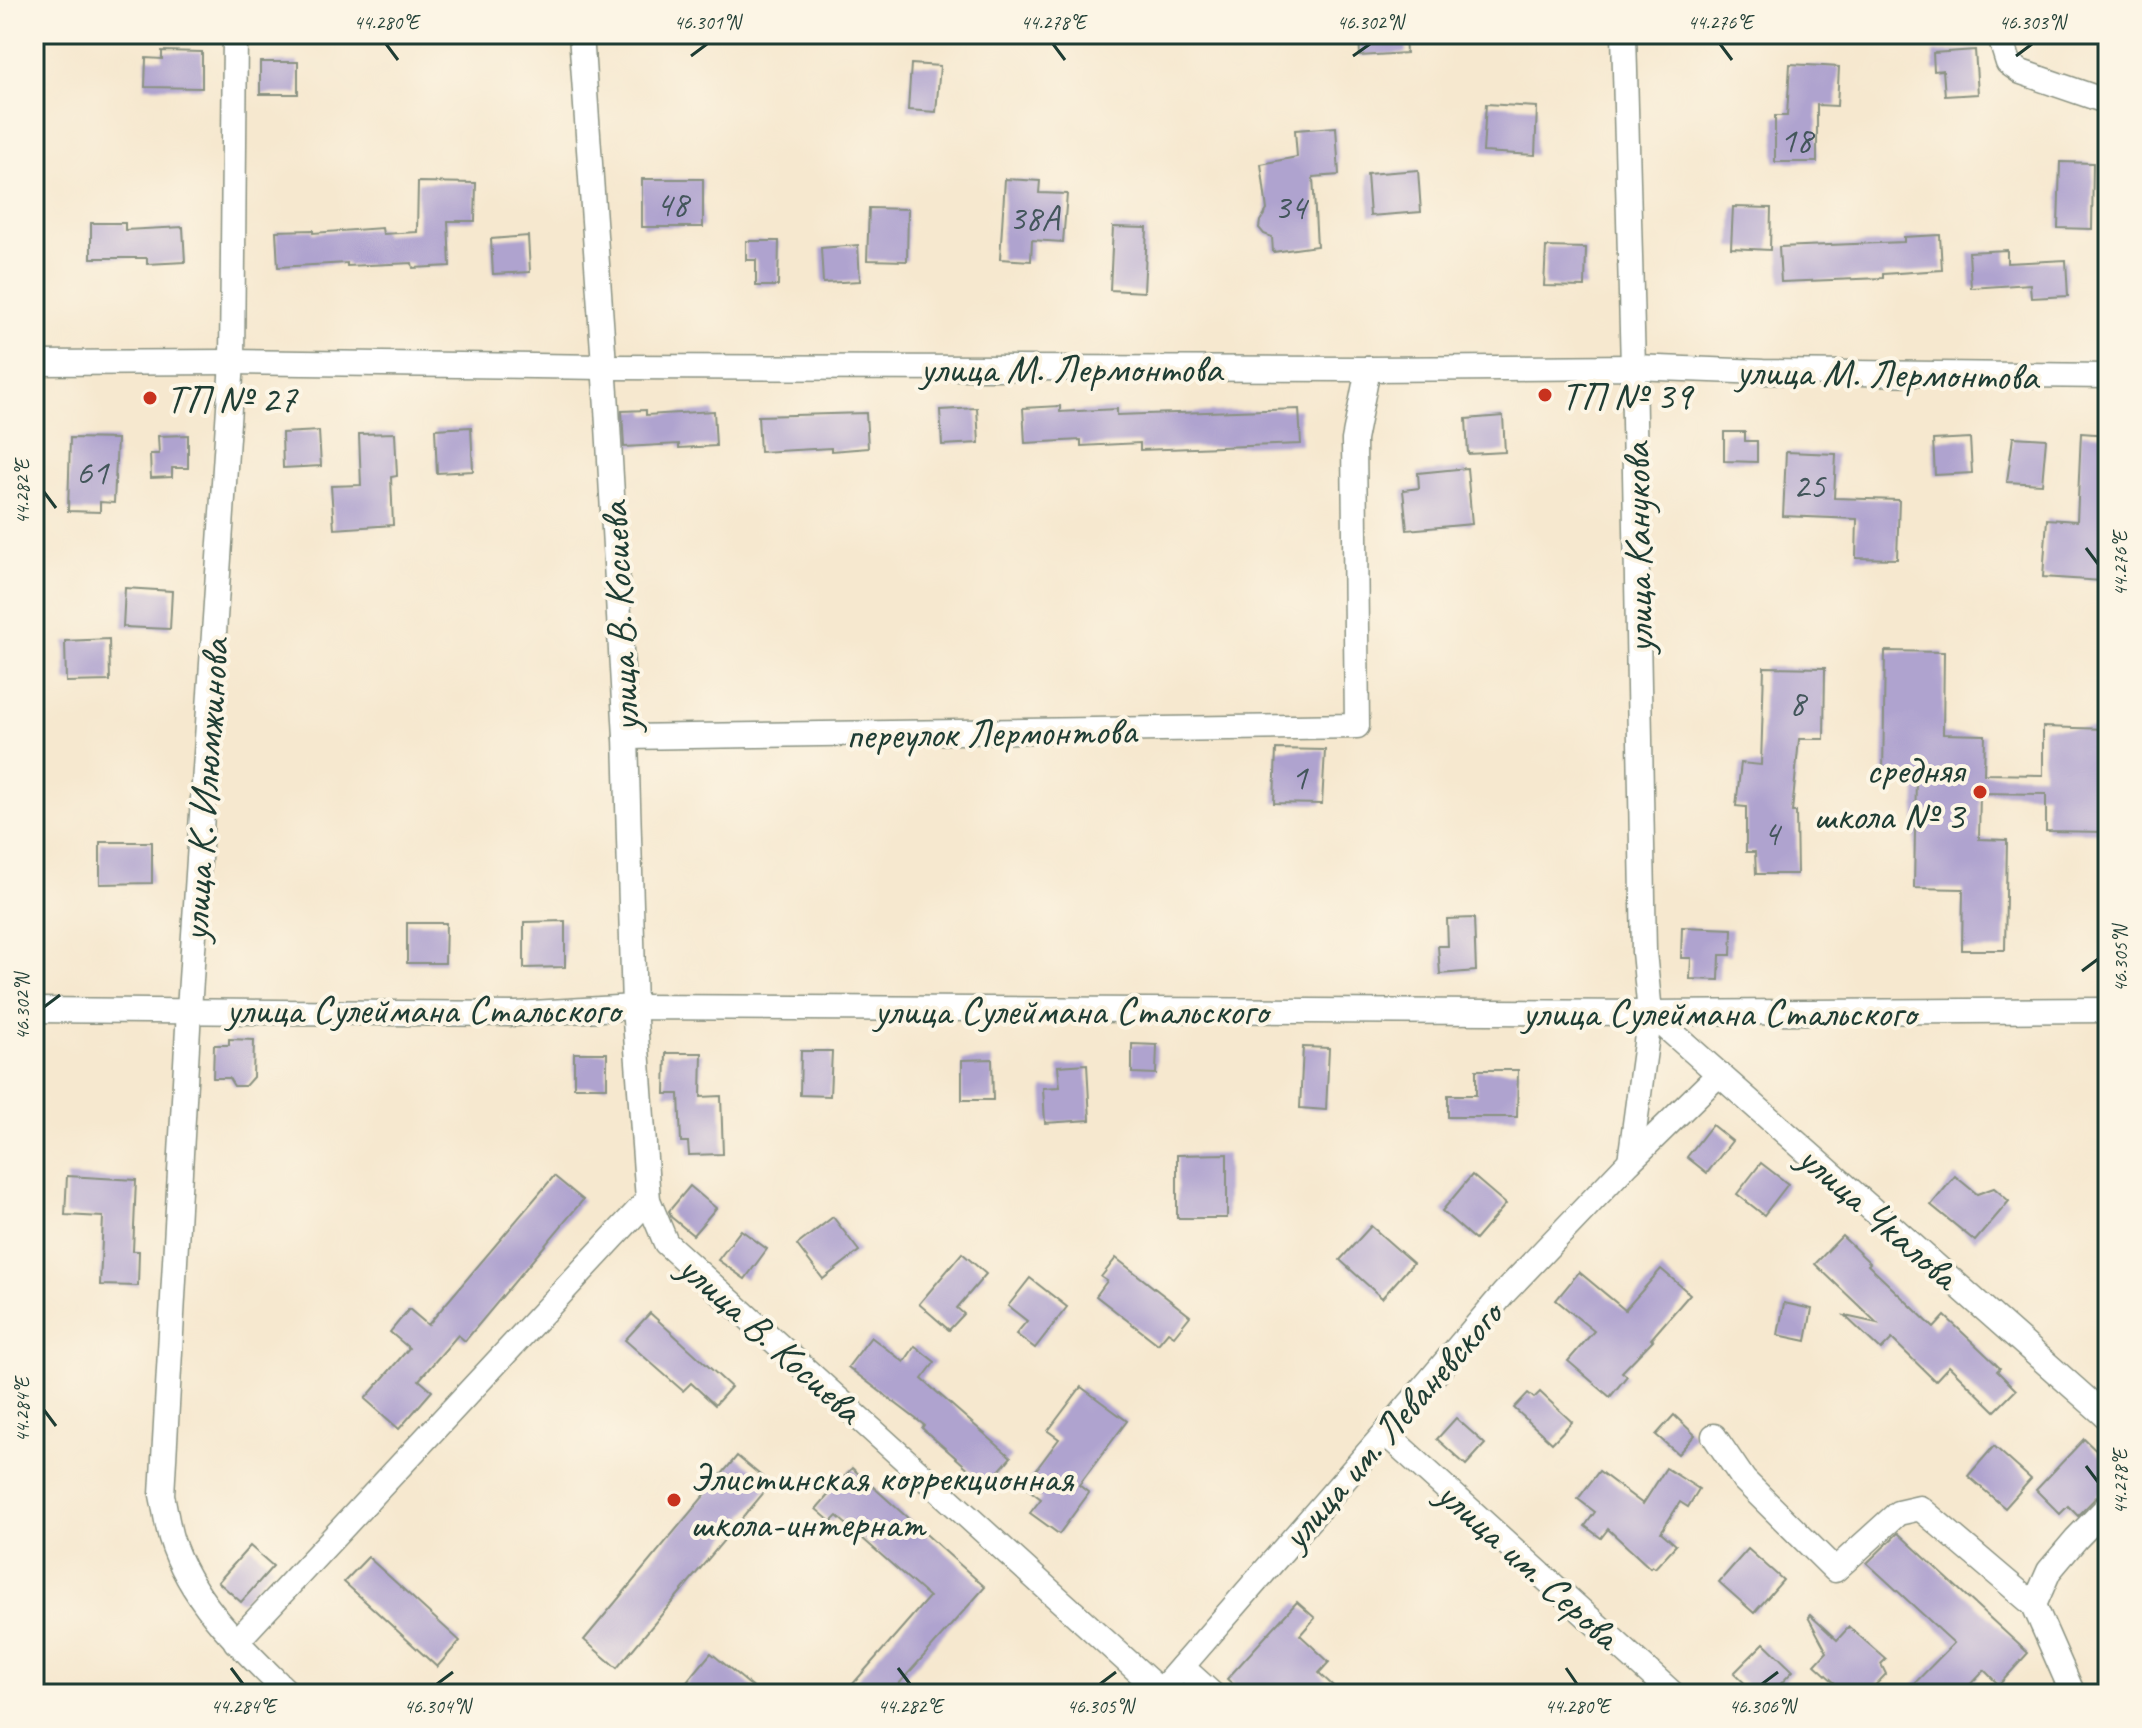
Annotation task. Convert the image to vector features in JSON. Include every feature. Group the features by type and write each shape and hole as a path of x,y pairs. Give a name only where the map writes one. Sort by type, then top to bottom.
{"street":[{"name":"улица К. Илюмжинова","path":"235,34 232,362 189,1010 162,1495 171,1537 188,1577 236,1642 289,1694"},
{"name":"улица В. Косиева","path":"581,34 626,737 634,1007 648,1200 666,1243 1159,1693"},
{"name":"улица Канукова","path":"1624,34 1644,952 1650,1013"},
{"path":"1999,34 2008,63 2021,72 2108,102"},
{"name":"улица М. Лермонтова","path":"34,363 1368,369 1633,367 1763,372 2108,376"},
{"name":"переулок Лермонтова","path":"626,737 1357,726 1354,440 1368,369"},
{"name":"улица Сулеймана Стальского","path":"34,1010 516,1014 634,1007 1650,1013 2108,1010"},
{"path":"1630,1161 1650,1013"},
{"name":"улица Чкалова","path":"1650,1013 2108,1418"},
{"name":"улица им. Леваневского","path":"1159,1693 1504,1293 1630,1161 1719,1074"},
{"path":"236,1642 648,1200"},
{"name":"улица им. Серова","path":"1385,1433 1673,1694"},
{"path":"1714,1436 1744,1480 1835,1570 1898,1513 1920,1508 2034,1605 2073,1694"},
{"path":"2034,1605 2049,1571 2108,1506"},
{"path":"1182,1667 1212,1694"}],"building":[{"path":"1359,34 1405,34 1406,53 1360,56"},
{"path":"1975,50 1978,94 1945,96 1943,70 1934,71 1933,53"},
{"path":"162,51 202,52 202,88 145,87 146,58 162,59"},
{"path":"260,62 298,62 298,94 260,94"},
{"path":"911,64 940,66 936,112 908,110"},
{"path":"1790,64 1839,67 1837,106 1817,105 1817,162 1775,162 1775,116 1787,116"},
{"path":"1486,104 1537,107 1535,155 1483,152"},
{"path":"1336,127 1339,175 1313,177 1317,246 1273,252 1272,237 1259,228 1267,210 1261,164 1297,157 1295,130"},
{"path":"2060,162 2093,163 2092,229 2058,228"},
{"path":"1418,170 1421,212 1370,216 1367,174"},
{"path":"642,179 703,179 703,227 642,227"},
{"path":"1005,179 1040,181 1039,193 1067,194 1063,242 1032,240 1031,261 1000,259"},
{"path":"418,182 476,183 475,221 448,221 450,266 413,268 412,263 347,266 347,263 278,267 276,231 313,230 313,233 382,228 383,234 417,232"},
{"path":"1733,207 1771,208 1770,250 1731,248"},
{"path":"869,208 908,209 907,261 867,260"},
{"path":"91,223 125,223 125,230 183,227 185,262 147,264 147,258 91,258"},
{"path":"1113,227 1147,228 1144,292 1110,290"},
{"path":"1940,235 1942,270 1883,274 1883,278 1781,282 1779,247 1904,242 1904,237"},
{"path":"528,236 530,272 493,274 491,239"},
{"path":"746,241 779,241 778,286 756,286 756,260 746,260"},
{"path":"858,245 860,281 823,283 821,248"},
{"path":"1546,247 1586,248 1585,287 1544,286"},
{"path":"2007,250 2007,263 2066,260 2068,296 2031,298 2030,284 1971,288 1969,252"},
{"path":"1060,406 1060,412 1117,409 1117,415 1299,409 1301,444 1140,450 1140,443 1081,446 1081,440 1025,443 1023,408"},
{"path":"977,408 979,443 942,445 940,410"},
{"path":"646,410 646,415 714,411 716,446 679,448 679,444 624,447 622,411"},
{"path":"866,413 868,448 760,452 758,416"},
{"path":"1503,416 1505,452 1468,454 1466,419"},
{"path":"471,427 473,471 437,473 435,429"},
{"path":"319,431 321,466 283,468 282,433"},
{"path":"1724,432 1745,432 1745,441 1757,441 1757,462 1724,461"},
{"path":"395,433 397,476 391,477 393,525 334,529 331,486 361,485 359,434"},
{"path":"2081,433 2108,435 2108,496 2102,581 2043,577 2047,519 2077,521"},
{"path":"188,435 188,468 172,468 172,477 151,478 150,454 159,454 158,436"},
{"path":"2013,437 2046,439 2042,484 2007,482"},
{"path":"70,438 117,439 114,503 100,502 100,512 68,511"},
{"path":"1970,438 1972,473 1935,475 1933,440"},
{"path":"1786,452 1836,454 1834,498 1899,500 1897,559 1856,558 1857,519 1783,516"},
{"path":"1467,468 1472,524 1407,530 1403,490 1419,488 1418,473"},
{"path":"125,588 172,591 170,629 123,627"},
{"path":"109,639 110,681 66,682 65,641"},
{"path":"1885,651 1944,652 1943,734 1985,735 1984,774 2043,775 2043,727 2108,729 2108,832 2046,831 2046,794 1980,793 1979,839 2007,840 2005,950 1962,950 1963,889 1914,888 1916,776 1883,775"},
{"path":"1764,667 1825,668 1824,739 1799,739 1792,812 1796,812 1797,874 1756,874 1755,852 1746,852 1746,807 1736,806 1741,763 1761,765"},
{"path":"1276,749 1325,750 1322,804 1274,803"},
{"path":"100,842 152,842 152,883 100,884"},
{"path":"1474,918 1476,971 1440,974 1438,946 1448,946 1447,919"},
{"path":"565,921 565,967 524,968 524,922"},
{"path":"407,923 446,923 445,963 407,963"},
{"path":"1682,927 1732,929 1731,955 1720,955 1719,980 1690,979 1691,958 1681,958"},
{"path":"229,1039 254,1040 253,1077 245,1086 234,1086 229,1078 213,1078 214,1045 229,1045"},
{"path":"1132,1044 1157,1045 1156,1074 1132,1073"},
{"path":"1303,1047 1329,1048 1326,1110 1300,1108"},
{"path":"801,1051 832,1051 830,1096 800,1095"},
{"path":"574,1053 607,1053 607,1087 574,1087"},
{"path":"666,1053 702,1053 701,1097 721,1096 723,1154 689,1155 688,1142 681,1142 679,1094 665,1094"},
{"path":"992,1059 993,1100 962,1100 962,1060"},
{"path":"1087,1064 1090,1120 1045,1123 1043,1088 1060,1087 1058,1066"},
{"path":"1476,1070 1518,1070 1517,1117 1448,1117 1448,1095 1476,1095"},
{"path":"1712,1125 1732,1141 1707,1173 1687,1157"},
{"path":"1227,1154 1227,1218 1177,1218 1177,1155"},
{"path":"1761,1163 1788,1184 1764,1215 1737,1194"},
{"path":"1472,1175 1506,1204 1475,1240 1442,1211"},
{"path":"67,1176 136,1180 133,1251 139,1251 138,1286 100,1285 103,1217 65,1215"},
{"path":"554,1176 583,1200 465,1341 458,1335 419,1380 432,1391 399,1429 365,1399 409,1348 390,1332 409,1309 428,1325"},
{"path":"1955,1176 1977,1194 1994,1188 2009,1201 1975,1241 1931,1205"},
{"path":"690,1186 716,1208 693,1235 671,1217 669,1211"},
{"path":"833,1217 859,1251 823,1279 797,1245"},
{"path":"1371,1226 1413,1263 1382,1298 1340,1260"},
{"path":"741,1230 767,1249 745,1279 718,1260"},
{"path":"1842,1236 1934,1328 1945,1316 2000,1368 1997,1371 2016,1390 1995,1411 1949,1366 1935,1381 1892,1339 1881,1350 1845,1316 1877,1323 1815,1264"},
{"path":"962,1253 986,1274 957,1308 964,1314 949,1330 919,1304"},
{"path":"1116,1258 1190,1316 1174,1336 1168,1332 1158,1344 1096,1296 1107,1281 1101,1277"},
{"path":"1661,1269 1690,1294 1622,1372 1627,1376 1610,1397 1568,1361 1594,1331 1556,1300 1579,1272 1625,1310"},
{"path":"1030,1278 1067,1307 1035,1348 1016,1334 1027,1321 1008,1306"},
{"path":"1784,1303 1812,1309 1806,1341 1778,1335"},
{"path":"650,1313 731,1387 715,1405 691,1383 683,1391 625,1340"},
{"path":"871,1337 904,1362 915,1346 935,1362 922,1379 1011,1457 987,1485 922,1428 924,1425 848,1367"},
{"path":"1081,1387 1127,1421 1079,1485 1089,1493 1059,1534 1030,1513 1041,1499 1024,1486 1059,1439 1048,1431"},
{"path":"1540,1392 1572,1422 1552,1443 1514,1408 1528,1393 1534,1398"},
{"path":"1674,1415 1695,1435 1678,1454 1656,1435"},
{"path":"1456,1418 1485,1444 1466,1465 1437,1439"},
{"path":"2084,1439 2108,1462 2108,1485 2078,1516 2068,1506 2060,1514 2036,1490"},
{"path":"1994,1446 2031,1479 2005,1508 1968,1476"},
{"name":"Элистинская коррекционная школа-интернат","path":"737,1456 771,1484 617,1668 584,1640"},
{"path":"852,1468 985,1587 890,1694 844,1694 929,1597 837,1516 831,1522 816,1509"},
{"path":"1666,1468 1699,1489 1688,1507 1680,1502 1661,1532 1676,1545 1655,1568 1650,1568 1608,1529 1601,1538 1585,1526 1595,1512 1578,1499 1599,1471 1643,1504"},
{"path":"1898,1533 2028,1653 1999,1685 1984,1670 1961,1694 1904,1694 1954,1643 1867,1563"},
{"path":"250,1546 273,1566 241,1602 218,1582"},
{"path":"1748,1549 1783,1580 1754,1613 1719,1582"},
{"path":"368,1557 460,1641 437,1667 344,1582"},
{"path":"1297,1602 1315,1618 1300,1635 1329,1662 1319,1673 1342,1694 1244,1694 1227,1679"},
{"path":"1810,1615 1837,1640 1849,1627 1886,1659 1881,1664 1886,1674 1867,1694 1825,1694 1835,1683 1815,1665 1827,1652 1808,1617"},
{"path":"1764,1643 1793,1671 1771,1694 1756,1694 1734,1673"},
{"path":"711,1653 761,1694 677,1694"}],"place":[{"name":"ТП № 39","path":"1545,395"},
{"name":"ТП № 27","path":"150,398"},
{"name":"средняя школа № 3","path":"1980,792"},
{"name":"Элистинская коррекционная школа-интернат","path":"674,1500"}]}
